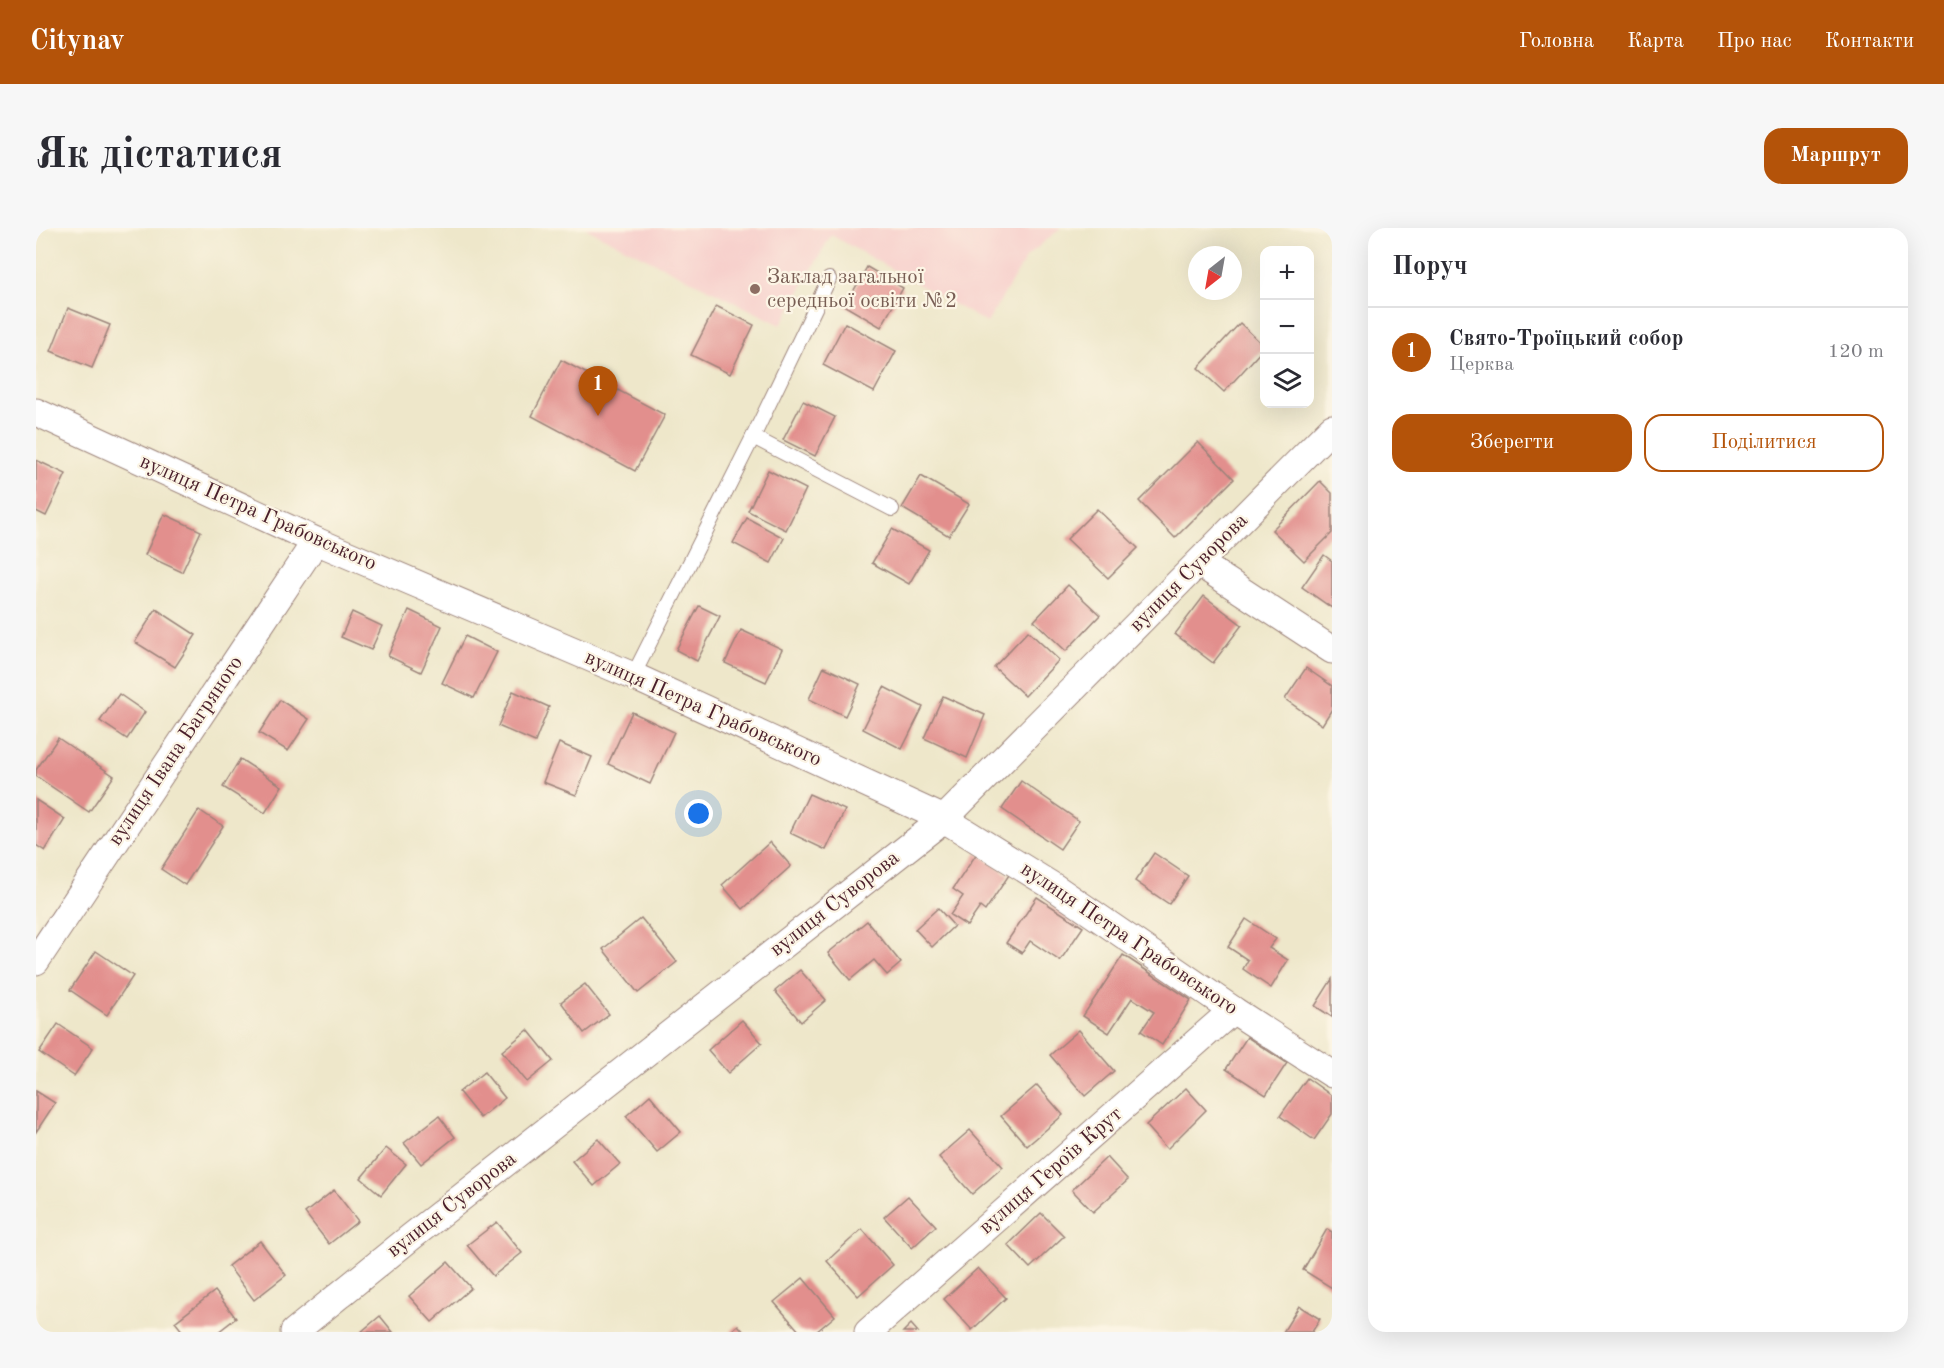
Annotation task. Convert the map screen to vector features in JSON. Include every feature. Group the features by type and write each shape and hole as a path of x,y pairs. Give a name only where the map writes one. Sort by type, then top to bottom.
{"street":[{"name":"вулиця Петра Грабовського","path":"36,412 316,541 633,676 944,819 1054,887 1233,1010 1332,1074"},
{"name":"вулиця Суворова","path":"294,1332 420,1230 944,819 1332,428"},
{"name":"вулиця Івана Багряного","path":"36,961 316,541"},
{"path":"1199,563 1332,650"},
{"name":"вулиця Героїв Крут","path":"868,1332 1233,1010"}],"lane":[{"path":"633,676 829,279"},
{"path":"753,437 892,509"}],"shaded area":[{"name":"Заклад загальної середньої освіти №2","path":"585,228 1061,228 1027,256 987,323 831,235 781,325"}],"building":[{"path":"867,267 903,288 881,327 845,306"},
{"path":"716,306 754,325 730,374 691,355"},
{"path":"68,308 110,325 92,368 51,351"},
{"path":"845,323 896,351 874,392 823,365"},
{"path":"1240,323 1260,342 1260,352 1224,392 1198,368"},
{"path":"561,360 665,415 635,471 532,416"},
{"path":"803,401 835,417 815,456 783,440"},
{"path":"1198,442 1234,479 1175,538 1139,501"},
{"path":"36,460 66,474 46,516 36,511"},
{"path":"768,470 806,489 786,530 748,511"},
{"path":"921,476 969,504 949,536 902,508"},
{"path":"1320,481 1332,493 1332,533 1304,561 1272,530"},
{"path":"1097,509 1138,548 1108,578 1067,539"},
{"path":"164,514 201,531 182,572 145,555"},
{"path":"747,518 784,538 771,563 733,543"},
{"path":"892,529 929,550 909,584 872,563"},
{"path":"1324,555 1332,561 1332,608 1302,587"},
{"path":"1068,585 1100,615 1066,651 1034,621"},
{"path":"1204,596 1242,625 1213,663 1175,634"},
{"path":"699,606 720,616 697,661 676,650"},
{"path":"156,609 196,635 175,667 135,642"},
{"path":"409,610 442,626 421,672 388,656"},
{"path":"352,612 382,626 371,650 341,637"},
{"path":"741,630 782,649 766,682 725,663"},
{"path":"1028,631 1059,660 1025,696 994,667"},
{"path":"465,636 497,652 474,698 442,683"},
{"path":"824,667 860,684 845,716 809,699"},
{"path":"1306,668 1332,686 1332,709 1322,725 1285,699"},
{"path":"884,687 923,707 902,749 863,729"},
{"path":"513,691 549,707 535,742 498,726"},
{"path":"119,694 145,712 127,739 100,721"},
{"path":"943,696 985,715 967,758 924,738"},
{"path":"280,700 309,719 288,751 259,733"},
{"path":"632,712 674,732 650,784 608,764"},
{"path":"58,738 114,776 89,812 36,776 36,770"},
{"path":"559,743 592,757 576,795 543,782"},
{"path":"240,759 282,786 265,813 223,787"},
{"path":"1021,781 1079,821 1060,849 1002,809"},
{"path":"809,794 845,810 826,850 790,833"},
{"path":"36,800 65,819 45,851 36,845"},
{"path":"199,810 223,826 185,885 161,869"},
{"path":"770,842 791,866 743,909 722,885"},
{"path":"977,853 1009,875 985,911 980,907 967,926 950,915 963,896 953,889"},
{"path":"1154,853 1188,876 1169,904 1135,881"},
{"path":"1037,897 1083,927 1060,961 1030,941 1022,953 1006,943"},
{"path":"938,908 954,926 932,947 915,929"},
{"path":"641,918 677,962 638,993 603,949"},
{"path":"1246,919 1276,939 1269,948 1288,960 1271,988 1243,969 1248,960 1228,947"},
{"path":"867,921 901,963 887,975 874,960 850,980 828,953"},
{"path":"96,951 133,976 107,1015 70,990"},
{"path":"1123,955 1191,1000 1162,1045 1141,1031 1154,1012 1132,998 1109,1033 1083,1016"},
{"path":"800,970 826,1000 801,1022 775,991"},
{"path":"1332,979 1332,1017 1315,1006"},
{"path":"585,984 609,1014 584,1033 561,1002"},
{"path":"742,1020 762,1043 728,1073 708,1050"},
{"path":"58,1024 93,1048 74,1076 39,1052"},
{"path":"528,1030 553,1061 527,1082 502,1051"},
{"path":"1079,1030 1114,1071 1085,1096 1050,1055"},
{"path":"1247,1037 1287,1063 1266,1095 1226,1069"},
{"path":"484,1072 505,1098 480,1118 459,1092"},
{"path":"1307,1078 1332,1096 1332,1114 1314,1140 1280,1116"},
{"path":"1037,1085 1063,1115 1027,1146 1001,1116"},
{"path":"1186,1088 1206,1110 1167,1149 1146,1125"},
{"path":"36,1091 55,1103 36,1132"},
{"path":"650,1095 681,1132 657,1152 626,1116"},
{"path":"439,1116 455,1137 421,1164 404,1143"},
{"path":"970,1130 1003,1167 972,1194 939,1157"},
{"path":"598,1139 620,1164 594,1186 572,1161"},
{"path":"386,1148 406,1164 381,1195 361,1178"},
{"path":"1107,1157 1128,1180 1093,1212 1072,1190"},
{"path":"334,1190 358,1221 329,1244 305,1213"},
{"path":"908,1196 936,1226 912,1248 884,1217"},
{"path":"1041,1213 1064,1236 1030,1268 1008,1245"},
{"path":"497,1222 522,1253 493,1276 467,1245"},
{"path":"862,1229 893,1265 858,1296 827,1261"},
{"path":"1327,1229 1332,1232 1332,1288 1303,1270"},
{"path":"260,1241 286,1275 254,1300 228,1266"},
{"path":"448,1262 471,1288 432,1322 409,1296"},
{"path":"978,1268 1006,1298 972,1330 944,1299"},
{"path":"803,1278 835,1316 816,1332 800,1332 774,1302"},
{"path":"215,1291 236,1318 218,1332 183,1332 175,1322"},
{"path":"1299,1306 1320,1319 1312,1332 1283,1332"},
{"path":"380,1316 393,1332 361,1332"},
{"path":"911,1324 918,1332 903,1332"},
{"path":"738,1325 744,1332 730,1332"}],"place":[{"name":"Заклад загальної середньої освіти №2","path":"755,289"},
{"name":"Свято-Троїцький собор","path":"598,416"}]}
